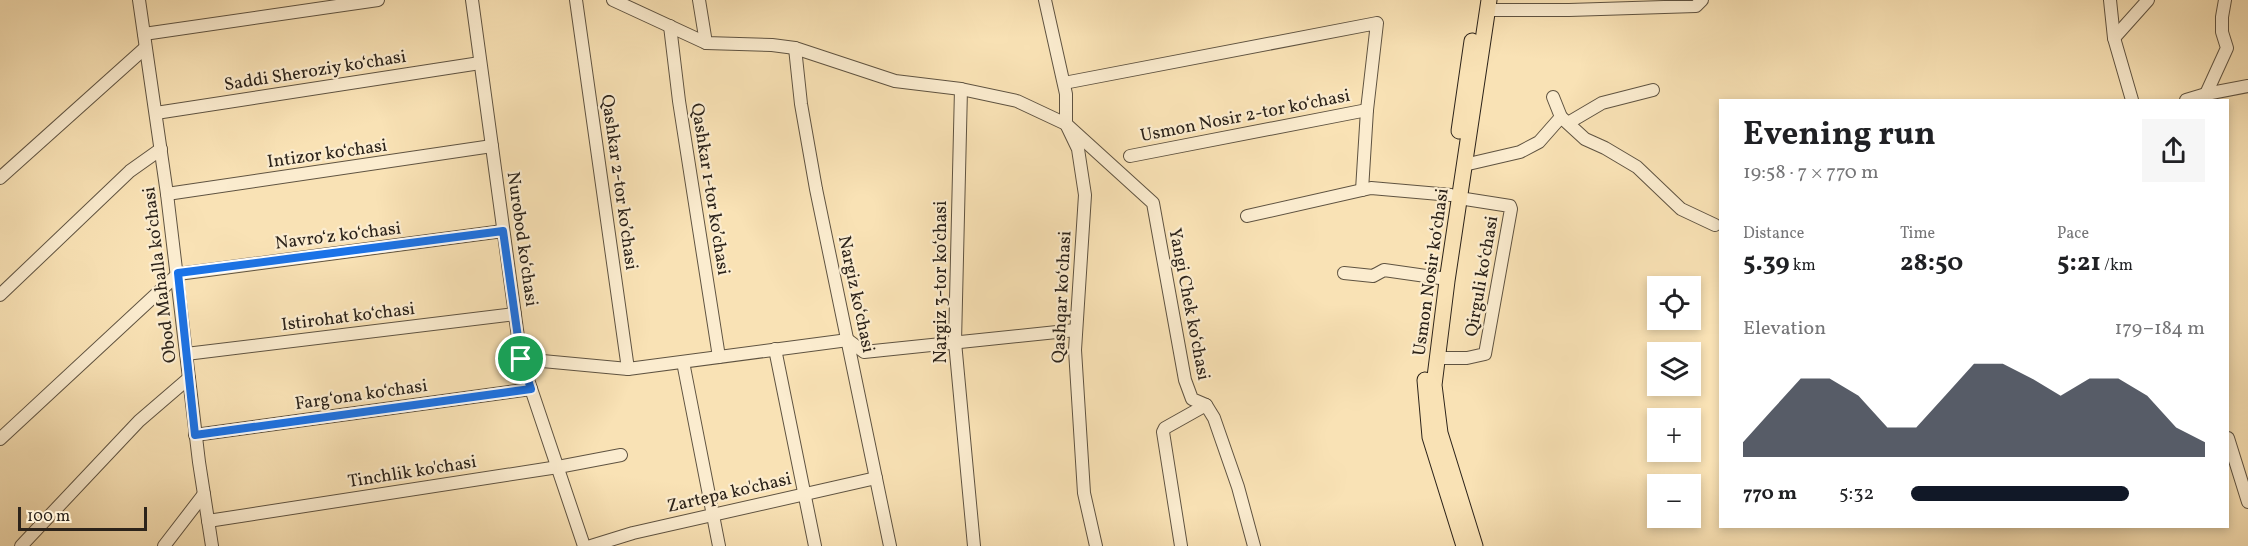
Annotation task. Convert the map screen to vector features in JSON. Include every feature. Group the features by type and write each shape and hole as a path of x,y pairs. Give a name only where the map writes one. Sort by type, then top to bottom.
{"main road":[{"name":"Usmon Nosir ko‘chasi","path":"1455,197 1464,165 1485,3"},
{"name":"Usmon Nosir ko‘chasi","path":"1475,546 1440,433 1434,385 1455,197 1485,3"},
{"name":"Usmon Nosir ko‘chasi","path":"1450,235 1440,278 1425,380 1425,398 1430,438 1464,546"}],"street":[{"name":"Obod Mahalla ko‘chasi","path":"139,0 178,273 195,435 212,546"},
{"path":"144,34 378,0"},
{"name":"Nurobod koʻchasi","path":"472,0 521,359 584,546"},
{"name":"Qashkar 2-tor koʼchasi","path":"576,0 628,369"},
{"path":"613,0 706,43"},
{"path":"699,0 706,43"},
{"path":"1045,0 1066,94 1066,124"},
{"path":"1485,3 1569,10 1696,6 1702,0"},
{"path":"2110,0 2114,38 2132,99"},
{"path":"2114,38 2148,0"},
{"path":"2206,94 2227,48 2222,32 2225,0"},
{"name":"Usmon Nosir 2-tor koʻchasi","path":"1064,83 1377,23 1367,110 1362,190"},
{"name":"Qashkar 1-tor koʼchasi","path":"670,26 679,101 719,357"},
{"name":"Yangi Chek koʻchasi","path":"706,43 795,48 896,81 961,89 1017,101 1066,124 1153,203 1185,380 1192,399 1206,405 1214,418 1238,487 1254,546"},
{"path":"0,178 145,48"},
{"name":"Nargiz koʻchasi","path":"795,48 801,104 814,178 890,546"},
{"name":"Saddi Sheroziy koʻchasi","path":"156,113 480,63"},
{"path":"2189,99 2248,86"},
{"name":"Nargiz 3-tor koʻchasi","path":"961,89 955,342 974,546"},
{"path":"1464,165 1520,152 1539,142 1564,120 1602,103 1653,90"},
{"path":"1553,97 1564,120 1585,139 1637,167 1681,209 1715,225"},
{"name":"Usmon Nosir 2-tor koʻchasi","path":"1130,156 1367,110"},
{"name":"Qashqar koʻchasi","path":"1066,124 1078,149 1085,195 1074,350 1084,493 1096,546"},
{"name":"Intizor koʻchasi","path":"167,194 492,146"},
{"path":"0,295 130,171 161,149"},
{"path":"1247,216 1371,189 1455,197"},
{"name":"Qirguli koʻchasi","path":"1437,358 1467,358 1485,354 1511,209 1510,206 1455,197"},
{"name":"Navro‘z ko‘chasi","path":"178,273 503,231"},
{"path":"1344,273 1373,276 1384,270 1440,278"},
{"path":"0,439 178,273"},
{"name":"Istirohat ko‘chasi","path":"186,354 515,314"},
{"path":"521,359 628,369 848,340 864,352 1076,330"},
{"path":"776,350 815,546"},
{"path":"683,362 719,546"},
{"path":"21,546 139,421 189,378"},
{"name":"Farg‘ona ko‘chasi","path":"195,435 531,389"},
{"path":"1181,546 1163,432 1165,428 1206,405"},
{"path":"2229,441 2248,502"},
{"name":"Tinchlik ko'chasi","path":"208,521 558,467 621,454"},
{"name":"Zartepa ko'chasi","path":"591,546 633,533 712,514 876,478"},
{"path":"164,546 204,495"}],"route":[{"path":"503,231 521,359 531,389 195,435 178,273 503,231"}]}
